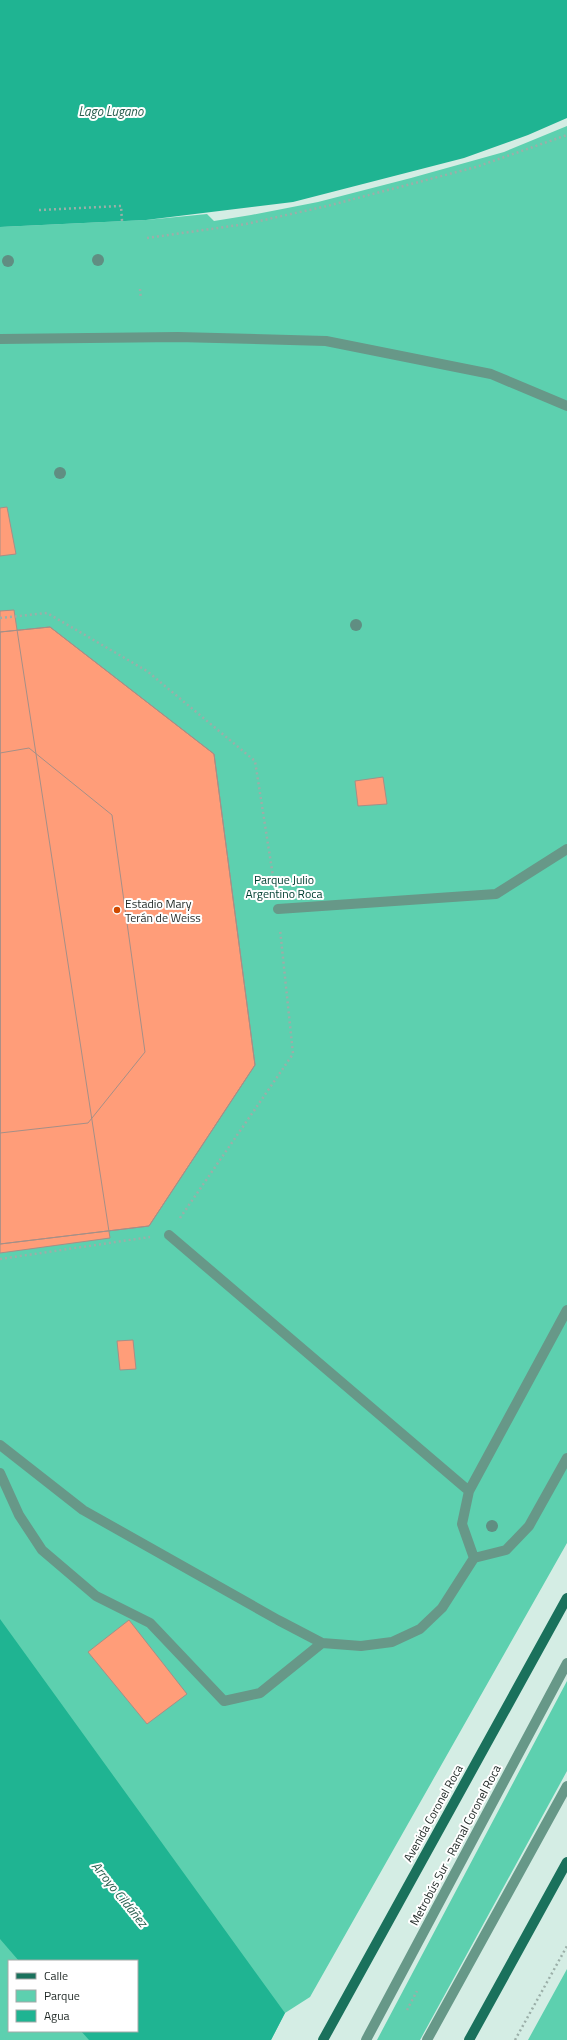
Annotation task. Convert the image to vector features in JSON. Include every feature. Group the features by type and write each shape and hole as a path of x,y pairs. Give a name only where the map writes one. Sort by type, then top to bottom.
{"main road":[{"name":"Avenida Coronel Roca","path":"323,2040 567,1598"},
{"path":"469,2040 567,1862"}],"lane":[{"path":"0,339 178,337 326,341 492,374 567,406"},
{"path":"278,909 496,894 567,849"},
{"path":"169,1235 469,1491"},
{"path":"474,1558 462,1524 469,1491 567,1310"},
{"path":"0,1445 83,1510 278,1620 322,1643 361,1646 392,1642 420,1629 442,1608 474,1558 506,1550 528,1526 567,1458"},
{"path":"0,1473 19,1515 42,1550 96,1596 150,1623 224,1701 260,1693 322,1643"},
{"name":"Metrobús Sur - Ramal Coronel Roca","path":"366,2040 567,1663"},
{"path":"427,2040 567,1786"}],"path":[{"path":"147,238 246,224 327,206 476,167 567,134"},
{"path":"39,210 121,206 122,221"},
{"path":"140,289 141,299"},
{"path":"0,618 47,613 147,671 255,760 278,909 293,1054 169,1235 0,1259"},
{"path":"515,2040 567,1946"}],"green space":[{"name":"Parque Julio Argentino Roca","path":"567,126 567,1543 310,1997 285,2013 271,2040 0,2040 0,227 146,220 207,214 214,221 318,202 504,152"},
{"path":"567,1681 567,1771 420,2040 377,2040"},
{"path":"567,1969 567,2040 528,2040"}],"water":[{"name":"Lago Lugano","path":"0,0 567,0 567,118 528,135 464,158 293,202 146,220 0,227"},
{"name":"Arroyo Cildáñez","path":"0,1619 285,2013 271,2040 89,2040 82,2032 138,2032 138,1960 18,1960 0,1939"}],"building":[{"path":"7,507 16,554 0,556 0,508"},
{"path":"14,610 110,1238 0,1253 0,611"},
{"name":"Estadio Mary Terán de Weiss","path":"50,627 214,754 255,1065 149,1226 0,1244 0,632"},
{"name":"Estadio Mary Terán de Weiss","path":"50,627 214,754 255,1065 149,1226 0,1244 0,632"},
{"path":"29,748 112,815 145,1052 88,1123 0,1133 0,753"},
{"path":"383,777 387,804 358,806 355,781"},
{"path":"133,1340 136,1369 120,1370 117,1341"},
{"path":"129,1620 187,1694 147,1724 88,1652"}],"place":[{"name":"Estadio Mary Terán de Weiss","path":"117,910"}]}
